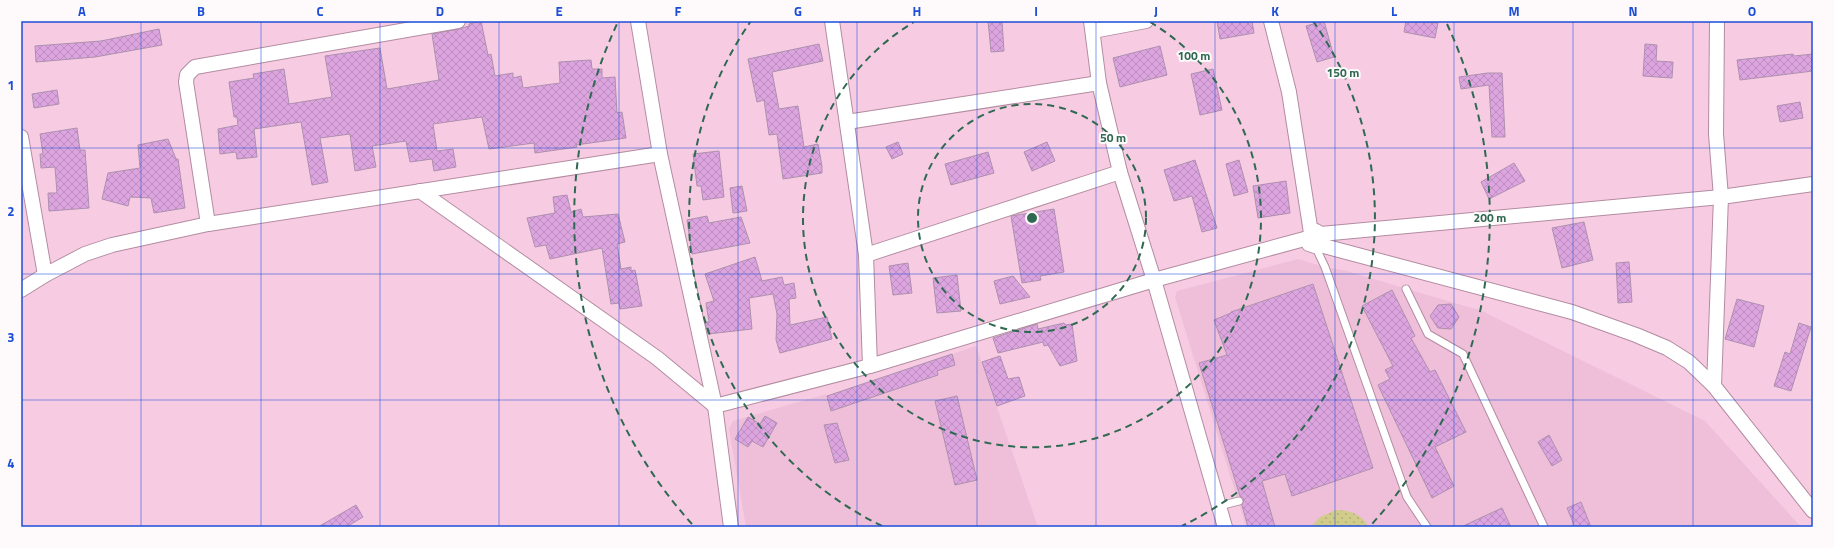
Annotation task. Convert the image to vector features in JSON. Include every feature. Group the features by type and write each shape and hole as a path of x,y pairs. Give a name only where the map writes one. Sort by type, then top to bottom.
{"street":[{"path":"208,224 186,82 190,71 195,67 458,21"},
{"path":"638,21 660,154 715,406 731,527"},
{"path":"832,21 866,256 870,366"},
{"path":"1146,21 1092,26 1099,84 1120,172 1154,280 1225,527"},
{"path":"1271,21 1289,92 1315,239"},
{"path":"1714,386 1721,197 1716,134 1717,21"},
{"path":"847,122 1099,84"},
{"path":"21,137 45,275"},
{"path":"21,290 45,275 85,254 112,245 208,224 660,154"},
{"path":"866,256 1120,172"},
{"path":"715,406 870,366 1154,280 1315,239 1721,197 1813,184"},
{"path":"420,191 657,358 715,406"},
{"path":"1315,239 1572,312 1667,348 1689,362 1714,386 1813,511"}],"lane":[{"path":"1315,239 1407,497 1427,527"},
{"path":"1406,289 1428,334 1463,354 1544,527"},
{"path":"1219,506 1239,501"}],"shaded area":[{"path":"1298,259 1325,267 1343,270 1482,311 1705,421 1801,527 1246,527 1175,297 1177,291"},
{"path":"976,346 1038,527 746,527 729,429 733,421 826,394 827,396"},
{"path":"1336,510 1350,512 1359,516 1369,527 1311,527 1320,517"}],"building":[{"path":"481,21 488,55 491,54 495,76 513,73 513,78 521,76 523,88 560,83 559,62 591,60 592,69 602,69 602,78 615,77 617,113 622,112 626,138 576,145 577,147 535,153 534,143 489,149 482,117 433,124 437,151 453,149 456,167 434,171 432,159 410,162 406,141 372,146 376,167 355,171 350,134 320,138 328,182 312,185 301,122 254,129 257,157 237,159 236,152 220,154 218,129 238,125 237,117 234,117 229,82 254,78 253,74 284,69 289,104 332,97 325,56 380,48 387,89 439,80 432,34 459,29 469,26 469,24"},
{"path":"988,21 1002,21 1004,51 991,52"},
{"path":"1217,21 1252,21 1254,33 1220,39"},
{"path":"1324,21 1334,57 1317,62 1306,26"},
{"path":"1406,21 1438,23 1435,38 1404,32"},
{"path":"159,29 162,45 95,57 36,62 35,46 101,41"},
{"path":"819,44 823,61 772,72 779,109 798,106 804,147 818,144 822,166 822,173 783,179 777,134 769,135 764,100 757,102 748,59"},
{"path":"1645,44 1657,45 1656,61 1673,62 1672,78 1643,76"},
{"path":"1160,46 1167,75 1120,87 1113,58"},
{"path":"1793,54 1794,56 1813,54 1813,71 1740,80 1737,60"},
{"path":"1213,69 1222,110 1200,115 1191,74"},
{"path":"1488,73 1502,73 1505,137 1492,137 1489,85 1461,89 1459,77"},
{"path":"57,90 59,104 34,108 32,94"},
{"path":"1800,102 1803,118 1780,122 1777,106"},
{"path":"77,128 80,150 85,150 89,208 49,211 48,193 57,193 55,167 41,168 40,154 43,154 40,134"},
{"path":"168,139 176,159 178,159 185,208 154,213 151,198 130,197 128,206 102,199 108,173 140,168 138,145"},
{"path":"898,142 903,154 892,159 886,147"},
{"path":"1047,142 1055,161 1032,171 1024,152"},
{"path":"719,151 724,197 703,200 701,186 697,186 693,154"},
{"path":"988,152 994,173 951,185 945,164"},
{"path":"1195,160 1217,228 1202,232 1192,196 1174,201 1164,170"},
{"path":"1239,160 1248,192 1234,196 1226,164"},
{"path":"1514,163 1525,181 1489,199 1481,182"},
{"path":"1286,181 1290,213 1258,218 1253,186"},
{"path":"742,186 747,211 733,213 730,188"},
{"path":"567,195 571,212 581,209 583,217 618,214 625,242 617,244 621,269 631,267 631,271 635,270 642,306 620,309 619,303 611,304 602,248 550,259 546,245 535,247 527,218 555,213 553,197"},
{"path":"1054,209 1064,272 1040,276 1041,280 1022,283 1011,216"},
{"path":"707,216 709,223 741,217 750,243 692,254 687,220"},
{"path":"1584,222 1593,260 1562,268 1552,228"},
{"path":"755,257 762,281 782,277 784,285 794,283 796,298 789,299 790,325 827,317 832,339 780,353 776,340 777,314 773,294 749,298 752,329 708,334 705,322 709,322 706,303 714,301 705,274"},
{"path":"1629,262 1632,302 1618,303 1616,263"},
{"path":"908,263 912,293 893,295 889,266"},
{"path":"957,275 961,311 937,313 933,278"},
{"path":"1013,276 1030,297 1000,304 994,281"},
{"path":"1313,284 1373,468 1292,496 1285,474 1262,481 1275,527 1248,527 1242,505 1244,499 1240,496 1199,363 1227,355 1214,320 1231,312"},
{"path":"1392,290 1415,336 1411,338 1430,372 1435,370 1466,432 1435,447 1454,486 1432,498 1378,385 1390,379 1385,370 1393,366 1362,306"},
{"path":"1737,299 1764,306 1754,347 1725,339"},
{"path":"1451,304 1459,317 1451,329 1438,328 1430,316 1438,305"},
{"path":"1064,323 1065,325 1072,324 1077,361 1060,366 1048,345 1044,346 1043,342 998,353 993,338 1037,324 1038,329"},
{"path":"1799,323 1811,327 1791,391 1774,386 1785,352 1790,354"},
{"path":"952,354 955,365 937,371 938,375 831,411 827,396"},
{"path":"1000,356 1008,379 1019,377 1025,396 997,406 982,362"},
{"path":"957,396 977,480 955,485 935,401"},
{"path":"765,416 777,423 763,447 752,441 748,447 735,439 748,417 760,424"},
{"path":"837,423 849,460 835,463 824,425"},
{"path":"1549,435 1562,460 1552,466 1538,442"},
{"path":"1581,502 1591,527 1575,527 1567,508"},
{"path":"356,505 363,517 346,527 318,527"},
{"path":"1502,508 1511,527 1461,527"}]}
